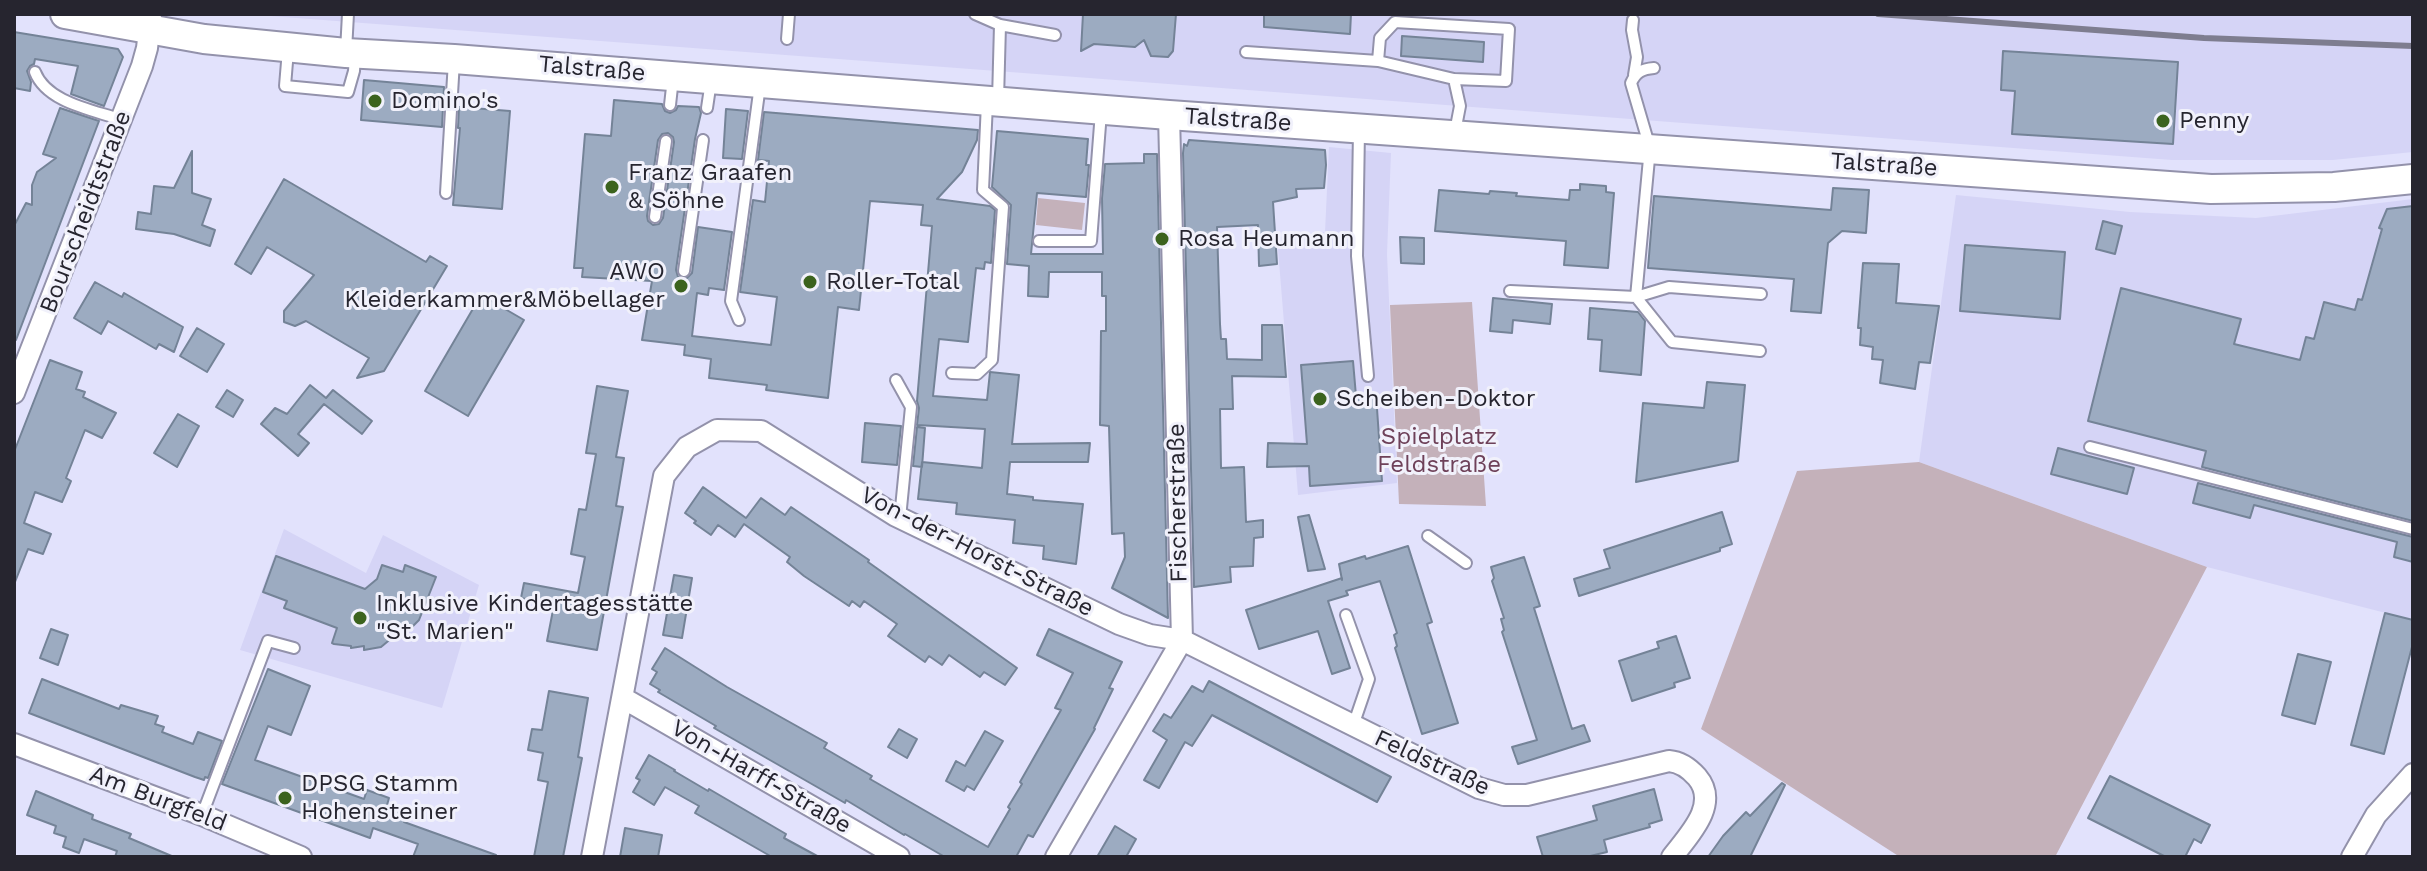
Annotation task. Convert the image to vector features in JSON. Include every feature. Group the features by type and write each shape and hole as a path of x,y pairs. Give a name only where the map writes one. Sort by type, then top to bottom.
{"main road":[{"name":"Talstraße","path":"65,14 150,21 204,39 350,54 454,59 1169,115 2211,189 2334,187 2413,179"}],"street":[{"name":"Bourscheidtstraße","path":"14,393 142,66 150,21"},
{"name":"Fischerstraße","path":"1169,115 1182,640"},
{"name":"Von-der-Horst-Straße","path":"592,857 664,476 687,447 717,430 761,431 900,518 1119,624 1150,635 1182,640"},
{"name":"Feldstraße","path":"1182,640 1479,788 1504,795 1527,795 1669,761 1679,762 1700,780 1705,804 1700,820 1672,857"},
{"path":"1056,857 1182,640"},
{"name":"Von-Harff-Straße","path":"623,698 899,857"},
{"name":"Am Burgfeld","path":"14,744 202,815 301,857"},
{"path":"2352,857 2376,815 2413,774"}],"lane":[{"path":"288,48 285,86 348,92 354,71 348,14"},
{"path":"787,39 789,14"},
{"path":"975,14 1000,25 1055,35"},
{"path":"1633,20 1637,57 1631,83 1650,148 1636,297 1672,342 1760,351"},
{"path":"1246,52 1378,61 1454,79 1506,81 1509,29 1395,22 1380,38 1378,61"},
{"path":"952,373 977,374 992,360 1003,207 983,190 1000,25"},
{"path":"446,193 454,59"},
{"path":"1634,75 1643,69 1654,68"},
{"path":"35,72 39,82 57,97 122,120"},
{"path":"670,105 673,76"},
{"path":"707,108 711,79"},
{"path":"1454,79 1460,106 1455,134"},
{"path":"739,320 731,301 760,83"},
{"path":"1039,241 1091,241 1101,109"},
{"path":"1359,128 1357,256 1368,376"},
{"path":"684,271 703,140"},
{"path":"655,217 666,141"},
{"path":"1510,291 1636,297 1669,287 1761,294"},
{"path":"896,380 911,407 900,518"},
{"path":"2090,447 2413,529"},
{"path":"1428,536 1466,563"},
{"path":"1346,615 1369,679 1353,726"},
{"path":"202,815 268,641 294,648"}],"shaded area":[{"path":"244,14 2413,14 2413,152 2333,160 2172,160"},
{"path":"1329,147 1391,153 1387,254 1397,483 1298,495 1277,237 1325,232"},
{"path":"1956,195 2130,212 2256,218 2413,199 2413,620 2207,567 1919,462"},
{"name":"Inklusive Kindertagesstätte \"St. Marien\"","path":"284,529 366,573 383,535 479,585 442,708 240,650"}],"green space":[{"path":"1038,198 1085,203 1082,230 1036,225"},
{"name":"Spielplatz Feldstraße","path":"1472,302 1486,506 1399,504 1390,305"},
{"path":"1919,462 2207,567 2055,857 1900,857 1701,729 1797,471"}],"building":[{"path":"1083,14 1176,14 1173,51 1168,57 1151,56 1144,40 1135,47 1094,44 1081,51"},
{"path":"1264,14 1351,14 1350,34 1264,27"},
{"path":"14,32 118,49 123,57 104,106 71,94 78,66 35,59 27,71 30,91 14,88"},
{"path":"1402,36 1484,42 1483,62 1401,56"},
{"path":"2003,51 2178,62 2173,144 2012,134 2015,91 2001,90"},
{"path":"364,80 444,87 442,127 361,120"},
{"path":"614,100 662,104 665,111 670,113 678,106 699,107 701,113 676,270 678,277 686,279 692,273 698,227 732,232 724,290 709,288 708,295 697,293 692,336 771,345 777,297 740,292 753,200 765,202 769,161 758,160 764,112 978,130 977,140 962,172 937,199 990,206 995,210 991,263 985,262 984,269 976,268 968,342 939,339 933,396 987,400 990,372 1019,375 1012,444 1090,443 1088,462 1010,462 1007,494 1033,497 1033,500 1083,504 1076,564 1043,559 1044,546 1013,543 1015,520 956,514 957,503 918,499 922,462 982,468 985,429 917,425 932,226 921,225 923,205 870,201 859,310 838,307 828,398 766,390 767,385 709,378 711,359 684,355 685,345 642,340 652,281 582,277 583,268 574,268 585,134 611,136","holes":["668,133 673,137 663,218 659,224 653,225 647,216 658,140 662,134"]},
{"path":"459,107 510,111 502,209 453,205"},
{"path":"60,108 99,121 16,340 14,226 26,203 32,205 32,185 37,172 56,158 43,154"},
{"path":"726,109 748,111 742,159 723,158"},
{"path":"997,131 1088,139 1086,197 1037,193 1031,254 1103,254 1105,164 1144,163 1144,154 1157,154 1168,618 1112,588 1125,557 1124,533 1112,534 1109,426 1100,425 1101,331 1106,331 1102,272 1049,272 1048,297 1028,296 1029,266 1007,264 1011,205 992,187"},
{"path":"1189,140 1325,150 1326,165 1324,188 1296,189 1297,197 1273,202 1277,264 1259,266 1258,225 1217,227 1221,339 1226,339 1227,359 1262,360 1262,325 1282,325 1286,377 1232,376 1233,409 1220,409 1221,468 1244,467 1246,522 1263,520 1263,537 1254,538 1253,566 1230,567 1231,582 1194,587 1183,153 1184,144 1187,146"},
{"path":"192,151 192,193 211,199 202,225 215,230 210,246 174,234 136,229 138,212 151,214 154,186 174,188"},
{"path":"284,179 426,262 430,256 447,266 384,371 357,378 369,358 306,321 295,326 284,322 284,311 314,275 267,247 251,274 235,264"},
{"path":"1580,184 1606,186 1606,192 1614,193 1608,268 1564,265 1566,241 1435,231 1439,190 1517,193 1516,196 1569,200 1570,190 1580,190"},
{"path":"1833,188 1869,190 1866,233 1842,231 1828,243 1821,313 1791,311 1794,279 1648,268 1654,196 1831,210"},
{"path":"2413,206 2413,521 2202,467 2206,451 2088,421 2121,288 2241,319 2234,344 2300,360 2306,337 2314,339 2324,302 2355,310 2358,299 2362,300 2382,229 2379,228 2387,209"},
{"path":"2103,221 2122,226 2115,254 2096,249"},
{"path":"1400,237 1424,238 1424,264 1401,263"},
{"path":"1965,245 2065,252 2060,319 1960,311"},
{"path":"1863,263 1899,264 1896,303 1939,306 1930,363 1919,362 1915,389 1880,383 1883,360 1872,359 1873,347 1860,345 1861,328 1858,328"},
{"path":"95,282 122,297 124,293 183,327 174,352 159,344 156,349 108,321 101,334 74,318"},
{"path":"481,295 524,320 468,416 425,391"},
{"path":"1493,298 1552,304 1550,324 1513,320 1512,333 1490,331"},
{"path":"1590,308 1638,312 1645,321 1641,375 1600,371 1602,340 1588,339"},
{"path":"197,328 224,344 207,372 180,356"},
{"path":"50,360 82,372 76,389 85,392 83,397 116,413 102,438 85,430 66,478 71,481 62,502 35,492 24,523 51,534 43,554 28,549 15,582 14,452"},
{"path":"1353,361 1356,396 1376,394 1382,481 1310,486 1309,466 1267,467 1268,443 1307,444 1301,365"},
{"path":"1707,382 1745,385 1738,461 1636,482 1643,403 1704,408"},
{"path":"310,385 326,398 333,390 372,421 362,434 324,404 298,434 309,443 298,456 261,424 275,408 287,414"},
{"path":"597,386 628,391 616,457 624,458 616,506 623,507 597,650 547,641 554,605 521,598 524,583 578,593 585,557 571,554 579,509 586,510 596,454 586,453"},
{"path":"227,390 243,400 233,417 216,407"},
{"path":"178,414 199,426 177,467 154,453"},
{"path":"865,423 901,426 897,465 862,462"},
{"path":"917,427 925,428 922,467 913,466"},
{"path":"2058,448 2134,468 2127,494 2051,474"},
{"path":"2198,483 2413,537 2413,562 2394,557 2397,542 2254,505 2250,518 2193,503"},
{"path":"703,487 746,518 761,498 785,515 791,507 1017,668 1005,685 984,672 980,677 949,655 942,665 929,656 925,662 888,636 897,624 864,601 860,607 852,601 849,606 804,576 787,562 790,557 744,524 735,537 718,525 711,535 694,523 696,521 685,513"},
{"path":"1722,512 1732,544 1720,548 1720,551 1579,596 1574,579 1610,568 1604,550"},
{"path":"1309,515 1325,569 1308,571 1298,517"},
{"path":"1408,546 1432,622 1427,624 1458,723 1422,734 1395,648 1394,635 1397,633 1380,581 1346,591 1348,595 1328,601 1350,668 1332,674 1318,631 1259,649 1246,610 1342,578 1339,564"},
{"path":"276,556 365,589 377,579 382,565 403,572 405,565 436,577 419,620 408,631 405,627 381,647 364,650 364,646 351,648 332,643 337,628 284,608 287,601 263,592"},
{"path":"1524,557 1540,606 1534,608 1572,729 1584,725 1590,741 1518,764 1512,747 1537,740 1502,632 1501,619 1504,618 1492,581 1491,567"},
{"path":"674,575 692,578 682,638 663,635"},
{"path":"2385,613 2413,620 2413,643 2384,754 2351,745"},
{"path":"51,629 68,635 58,665 40,658"},
{"path":"1049,629 1122,662 1095,729 1033,837 1028,835 1016,857 945,857 714,728 716,726 658,692 660,690 650,684 657,672 652,669 665,648 827,743 824,748 872,776 870,779 988,847 1061,710 1055,708 1073,673 1037,655"},
{"path":"1676,636 1690,678 1674,683 1675,687 1632,701 1619,661 1659,648 1657,642"},
{"path":"2298,654 2331,662 2315,724 2282,715"},
{"path":"268,669 310,686 291,735 268,726 255,760 364,799 367,790 389,798 387,805 408,812 404,822 496,857 413,857 418,844 373,828 370,838 222,784"},
{"path":"42,679 119,709 121,705 158,716 155,724 164,727 162,732 193,744 198,732 222,741 208,778 195,777 29,713"},
{"path":"1209,681 1391,777 1377,802 1212,715 1192,746 1185,742 1159,788 1144,780 1167,740 1153,731 1164,714 1171,718 1192,686 1203,692"},
{"path":"549,691 588,698 578,757 582,758 563,857 534,857 548,782 538,780 543,753 528,750 532,729 542,730"},
{"path":"899,729 917,739 907,758 888,747"},
{"path":"985,731 1003,741 974,790 967,786 964,791 946,781 956,761 965,766"},
{"path":"649,755 786,834 784,838 819,857 772,857 695,813 699,806 665,787 654,805 633,792 640,780 636,778"},
{"path":"2110,776 2210,825 2201,843 2194,839 2185,857 2166,857 2088,818"},
{"path":"1782,783 1785,785 1750,857 1708,857 1746,812 1750,816"},
{"path":"1654,789 1662,820 1649,824 1650,827 1604,840 1607,852 1586,857 1543,857 1537,837 1597,820 1593,806"},
{"path":"36,791 93,815 92,819 131,834 129,838 174,857 115,857 117,851 84,839 79,853 63,847 66,837 54,833 56,826 27,815"},
{"path":"1115,826 1136,839 1126,857 1097,857"},
{"path":"625,828 662,835 658,857 620,857"}],"railway":[{"path":"1878,14 2204,38 2413,46"}],"place":[{"name":"Domino's","path":"375,101"},
{"name":"Penny","path":"2163,121"},
{"name":"Franz Graafen & Söhne","path":"612,187"},
{"name":"Rosa Heumann","path":"1162,239"},
{"name":"Roller-Total","path":"810,282"},
{"name":"AWO Kleiderkammer&Möbellager","path":"681,286"},
{"name":"Scheiben-Doktor","path":"1320,399"},
{"name":"Inklusive Kindertagesstätte \"St. Marien\"","path":"360,618"},
{"name":"DPSG Stamm Hohensteiner","path":"285,798"}]}
